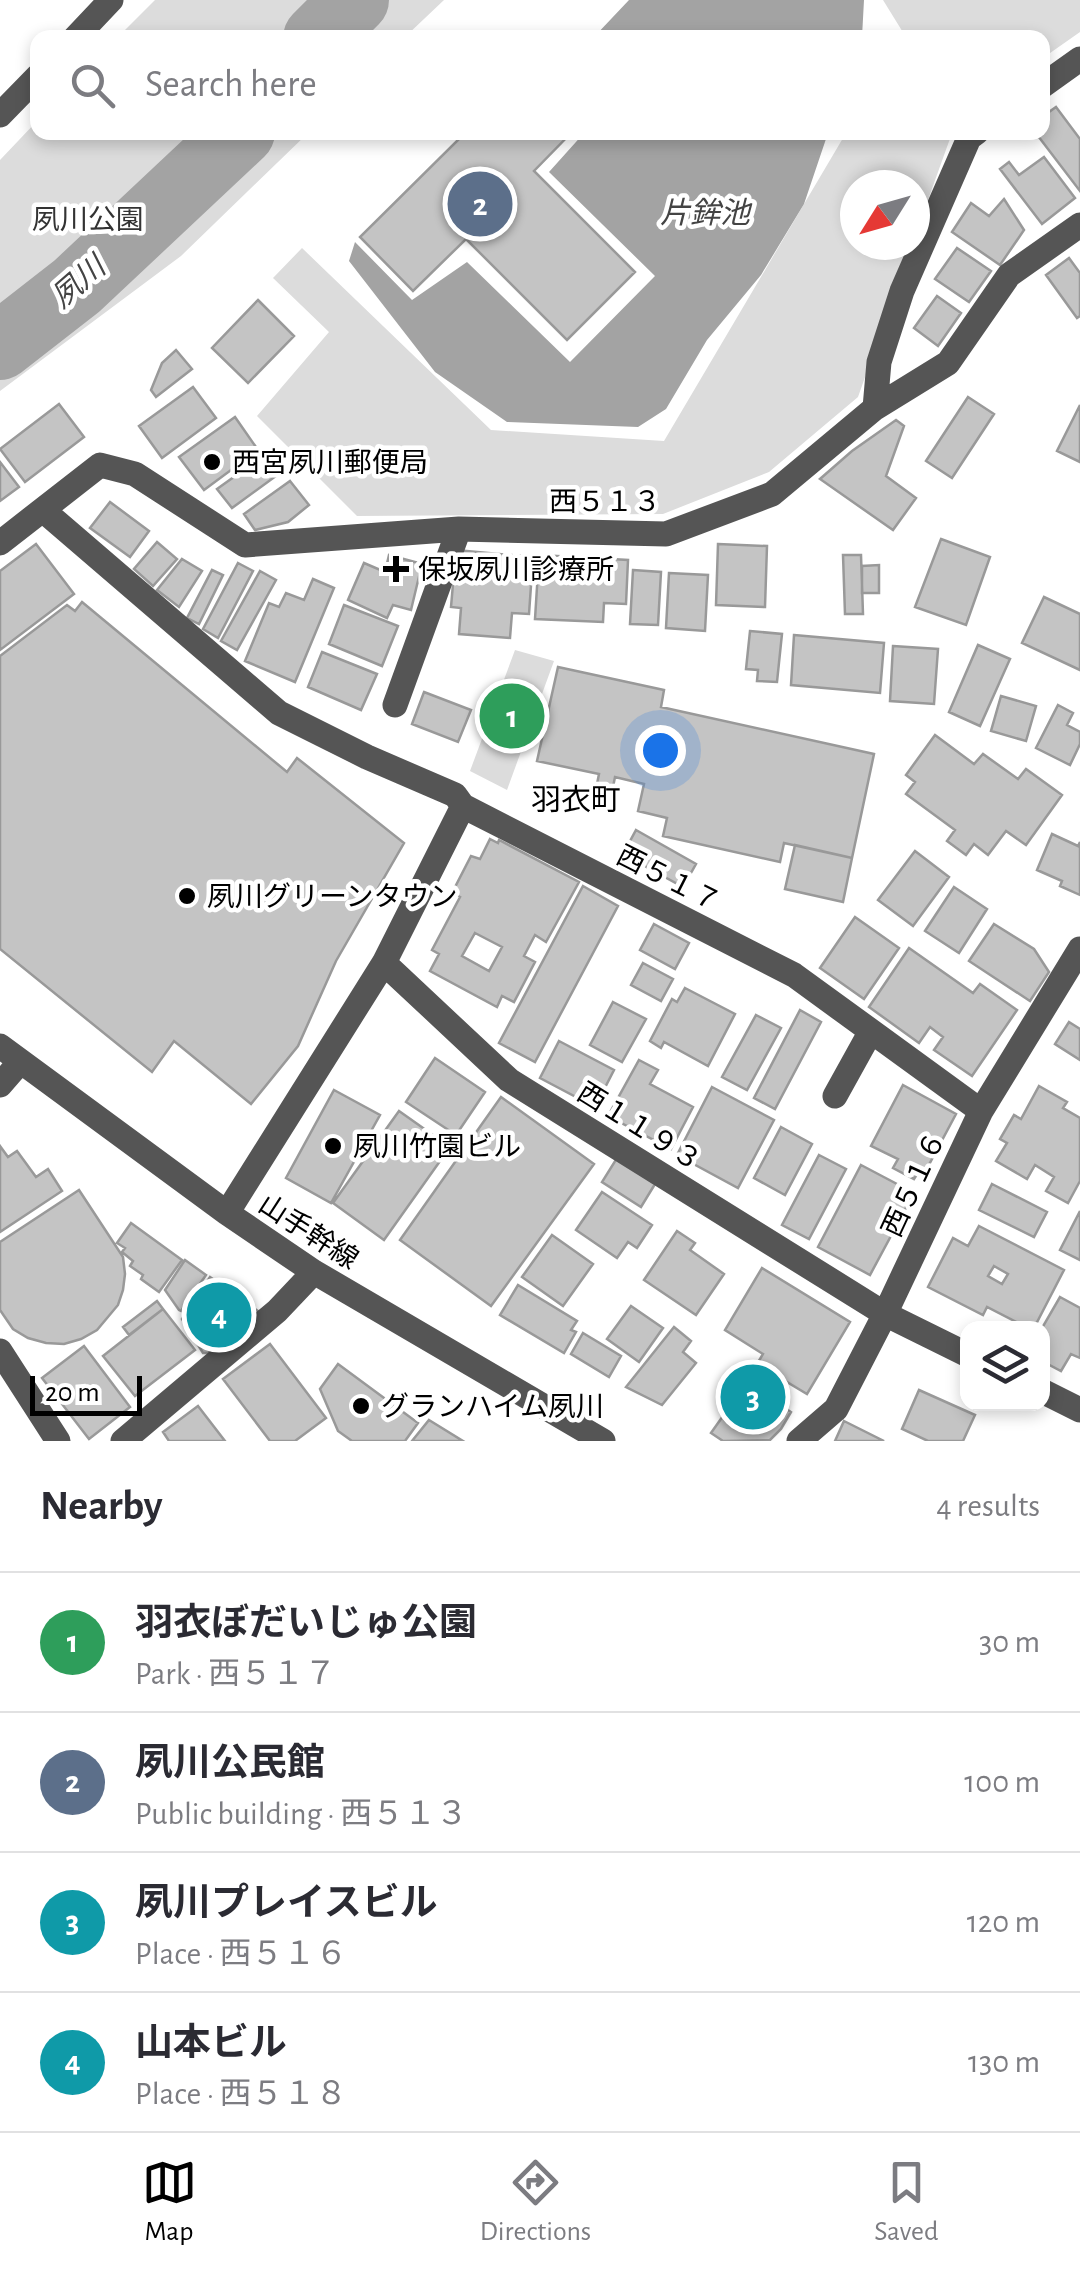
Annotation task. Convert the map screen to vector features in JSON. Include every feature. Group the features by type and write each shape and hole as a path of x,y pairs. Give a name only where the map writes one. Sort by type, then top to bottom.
{"street":[{"path":"83,30 112,0"},
{"path":"1050,81 1080,60"},
{"path":"0,115 30,84"},
{"path":"875,408 879,362 902,291 968,140"},
{"name":"西５１３","path":"44,511 100,465 134,474 245,545 459,529 666,534 772,494 875,408 948,363 1009,274 1080,225"},
{"path":"0,543 44,511"},
{"name":"西５１７","path":"44,511 279,713 367,757 455,794 463,806 794,975 981,1111"},
{"path":"395,705 459,529"},
{"path":"227,1213 384,963 463,806"},
{"name":"西５１６","path":"798,1441 836,1409 981,1111 1080,949"},
{"name":"西１１９３","path":"384,963 508,1080 885,1314 960,1350"},
{"path":"834,1096 871,1031"},
{"path":"0,1086 10,1054"},
{"name":"山手幹線","path":"10,1054 314,1272 602,1441"},
{"path":"123,1441 277,1311 314,1272"},
{"path":"0,1351 58,1441"},
{"path":"1050,1395 1080,1410"}],"green space":[{"path":"155,0 444,0 412,30 125,30"},
{"path":"883,0 1080,0 1080,32 1050,53 1050,30 902,30"},
{"name":"夙川公園","path":"30,128 30,140 301,140 181,256 0,391 0,160"},
{"path":"842,140 949,140 930,194 930,170 840,170 840,260 907,260 858,397 769,472 663,514 357,516 257,416 329,332 273,278 302,248 491,430 664,441"},
{"path":"515,650 554,661 507,790 470,771"}],"water":[{"path":"629,0 864,0 862,30 601,30"},
{"name":"片鉾池","path":"578,140 826,140 804,204 761,275 707,340 666,409 638,427 507,422 435,372 349,261 355,242 412,300 467,262 570,362 655,276 549,172"}],"building":[{"path":"1056,107 1080,139 1080,191 1041,140 1050,140 1050,111"},
{"path":"458,140 564,140 534,171 635,272 567,340 466,239 413,291 360,237"},
{"path":"1044,157 1075,198 1042,224 1000,169 1009,162 1019,175"},
{"path":"1004,199 1024,230 1000,265 952,232 971,203 989,216"},
{"path":"957,248 991,271 969,302 935,279"},
{"path":"1069,258 1080,273 1077,318 1046,275"},
{"path":"937,296 961,313 938,346 914,328"},
{"path":"258,300 294,336 248,383 212,348"},
{"path":"176,350 192,369 156,397 151,390 162,363"},
{"path":"193,387 216,418 162,458 139,426"},
{"path":"968,397 994,414 952,478 926,461"},
{"path":"59,404 84,437 25,482 0,449"},
{"path":"1080,405 1080,462 1057,451"},
{"path":"235,417 258,450 204,490 179,457"},
{"path":"896,420 904,426 886,476 916,498 893,530 820,479"},
{"path":"266,454 280,473 232,508 217,489"},
{"path":"0,462 19,487 0,501"},
{"path":"290,481 309,505 288,522 255,530 244,514"},
{"path":"110,502 149,531 130,557 90,528"},
{"path":"941,539 990,557 966,625 915,607"},
{"path":"157,542 177,559 153,586 134,569"},
{"path":"36,544 74,594 0,650 0,571"},
{"path":"718,544 767,546 765,607 716,605"},
{"path":"456,550 533,557 529,614 512,613 510,638 459,634 461,608 451,607"},
{"path":"389,555 422,564 411,610 393,605 387,618 348,600 364,563 385,572"},
{"path":"539,555 628,560 626,604 604,603 603,622 535,619"},
{"path":"843,555 861,555 863,614 845,614"},
{"path":"182,559 202,571 179,607 157,590"},
{"path":"238,563 253,571 218,638 203,629"},
{"path":"879,565 879,593 862,593 862,566"},
{"path":"212,570 223,575 199,624 187,618"},
{"path":"633,570 661,572 658,625 630,624"},
{"path":"260,571 276,580 237,650 221,641"},
{"path":"669,573 708,575 705,631 666,628"},
{"path":"313,579 334,588 295,682 245,661 269,603 279,607 286,593 304,600"},
{"path":"1044,597 1080,614 1080,670 1022,643"},
{"name":"夙川グリーンタウン","path":"82,602 287,772 297,758 404,843 336,961 298,1046 251,1104 174,1041 152,1072 0,949 0,656 67,605 75,611"},
{"path":"344,605 398,626 382,666 329,644"},
{"path":"750,631 782,634 777,682 757,681 758,670 746,669"},
{"path":"794,635 884,643 880,693 791,685"},
{"path":"978,645 1010,659 980,726 949,712"},
{"path":"893,646 938,649 934,704 890,701"},
{"path":"322,652 377,674 361,710 308,687"},
{"path":"558,667 664,690 661,707 874,754 852,858 784,843 780,862 663,836 667,818 638,811 644,784 615,777 611,797 595,794 599,774 537,761"},
{"path":"424,692 471,710 458,742 412,724"},
{"path":"1001,696 1036,706 1026,741 991,731"},
{"path":"1058,705 1073,713 1067,725 1080,732 1080,744 1070,765 1036,748"},
{"path":"935,735 974,764 983,754 1018,779 1026,769 1062,795 1026,845 1006,831 988,855 974,844 966,855 947,841 955,830 906,794 915,782 906,775"},
{"path":"636,830 696,864 683,887 623,854"},
{"path":"1052,834 1078,846 1080,842 1080,895 1060,886 1062,881 1037,870"},
{"path":"490,839 498,843 499,840 579,882 546,942 535,935 524,956 535,962 514,1002 502,996 497,1007 430,971 439,954 432,950 460,897 452,893 471,856 480,859","holes":["475,933 502,947 489,971 462,956"]},
{"path":"795,845 852,858 843,902 785,889"},
{"path":"915,851 949,877 913,926 878,900"},
{"path":"583,886 618,906 535,1062 499,1043"},
{"path":"954,887 987,909 959,953 925,931"},
{"path":"855,917 899,948 864,999 820,968"},
{"path":"654,924 689,943 675,969 640,950"},
{"path":"994,924 1034,949 1049,972 1030,1001 969,961"},
{"path":"909,948 973,993 980,984 1017,1010 972,1076 934,1050 943,1037 930,1027 919,1043 869,1007"},
{"path":"643,963 673,979 661,1001 631,985"},
{"path":"685,988 735,1014 708,1066 664,1042 661,1048 650,1041 672,999 677,1002"},
{"path":"613,1002 646,1019 622,1062 590,1045"},
{"path":"800,1010 821,1022 775,1109 754,1098"},
{"path":"756,1015 781,1028 747,1090 722,1077"},
{"path":"1069,1022 1080,1029 1080,1060 1055,1044"},
{"path":"559,1041 614,1070 595,1107 540,1078"},
{"path":"435,1058 485,1092 456,1135 406,1102"},
{"path":"639,1060 658,1070 650,1084 693,1107 671,1149 608,1116"},
{"path":"903,1085 956,1114 924,1174 919,1171 914,1179 893,1168 898,1159 871,1146"},
{"path":"1039,1086 1067,1102 1063,1108 1080,1118 1080,1181 1068,1203 1046,1191 1054,1177 1035,1165 1027,1179 996,1161 1007,1143 1000,1139 1014,1115 1021,1119"},
{"path":"712,1087 774,1120 738,1188 677,1155"},
{"name":"夙川竹園ビル","path":"334,1090 380,1115 331,1203 286,1178"},
{"path":"501,1097 594,1164 491,1306 400,1240"},
{"path":"399,1111 450,1147 384,1240 333,1203"},
{"path":"781,1127 812,1144 785,1195 754,1178"},
{"path":"0,1146 8,1157 17,1151 36,1177 48,1169 62,1191 0,1232"},
{"path":"819,1155 846,1169 809,1239 782,1225"},
{"path":"617,1158 655,1184 641,1207 602,1182"},
{"path":"861,1165 914,1193 870,1275 818,1247"},
{"path":"992,1184 1047,1212 1034,1237 979,1210"},
{"path":"79,1190 123,1257 125,1274 118,1305 97,1330 81,1339 64,1344 28,1338 13,1329 0,1310 0,1242"},
{"path":"602,1192 652,1225 637,1248 628,1242 617,1258 576,1230"},
{"path":"1080,1211 1080,1260 1060,1250"},
{"path":"131,1223 182,1260 159,1292 141,1279 143,1275 130,1266 133,1261 122,1252 125,1248 117,1243"},
{"path":"979,1226 1064,1270 1038,1321 1014,1321 987,1307 983,1315 928,1287 953,1238 968,1246","holes":["994,1266 1008,1274 1002,1284 988,1276"]},
{"path":"677,1231 695,1243 690,1250 724,1274 696,1315 644,1280"},
{"path":"552,1235 593,1264 563,1306 522,1277"},
{"path":"185,1260 206,1275 181,1311 165,1290"},
{"path":"762,1268 850,1322 807,1394 757,1364 763,1354 725,1330"},
{"path":"210,1277 258,1311 208,1353 203,1353 182,1319"},
{"path":"518,1285 577,1321 571,1330 576,1332 564,1353 500,1315"},
{"path":"1060,1297 1080,1308 1080,1358 1071,1354 1061,1371 1050,1365 1050,1321 1046,1321"},
{"path":"157,1301 163,1309 129,1335 123,1327"},
{"path":"631,1306 663,1328 639,1362 607,1339"},
{"path":"163,1309 195,1350 135,1396 103,1356"},
{"path":"674,1327 691,1341 683,1352 696,1363 662,1405 626,1387"},
{"path":"583,1333 621,1356 609,1377 571,1354"},
{"path":"270,1344 326,1418 295,1441 270,1441 223,1379"},
{"path":"84,1346 130,1407 89,1439 42,1378"},
{"name":"グランハイム夙川","path":"338,1364 418,1423 405,1441 352,1441 338,1431 320,1389"},
{"path":"747,1382 791,1412 770,1440 723,1441 711,1433"},
{"path":"919,1390 975,1415 963,1441 928,1441 902,1429"},
{"path":"198,1406 225,1441 169,1441 163,1432"},
{"path":"429,1420 463,1441 412,1441"},
{"path":"844,1421 884,1441 835,1441"}],"waterway":[{"name":"夙川","path":"325,30 355,0"},
{"name":"夙川","path":"0,346 77,286 232,140"}],"place":[{"name":"夙川公民館","path":"480,204"},
{"name":"西宮夙川郵便局","path":"212,462"},
{"name":"保坂夙川診療所","path":"396,569"},
{"name":"羽衣ぼだいじゅ公園","path":"512,716"},
{"name":"夙川グリーンタウン","path":"187,896"},
{"name":"夙川竹園ビル","path":"333,1146"},
{"name":"山本ビル","path":"219,1315"},
{"name":"夙川プレイスビル","path":"753,1397"},
{"name":"グランハイム夙川","path":"361,1406"}],"district":[{"name":"羽衣町","path":"576,800"}]}
